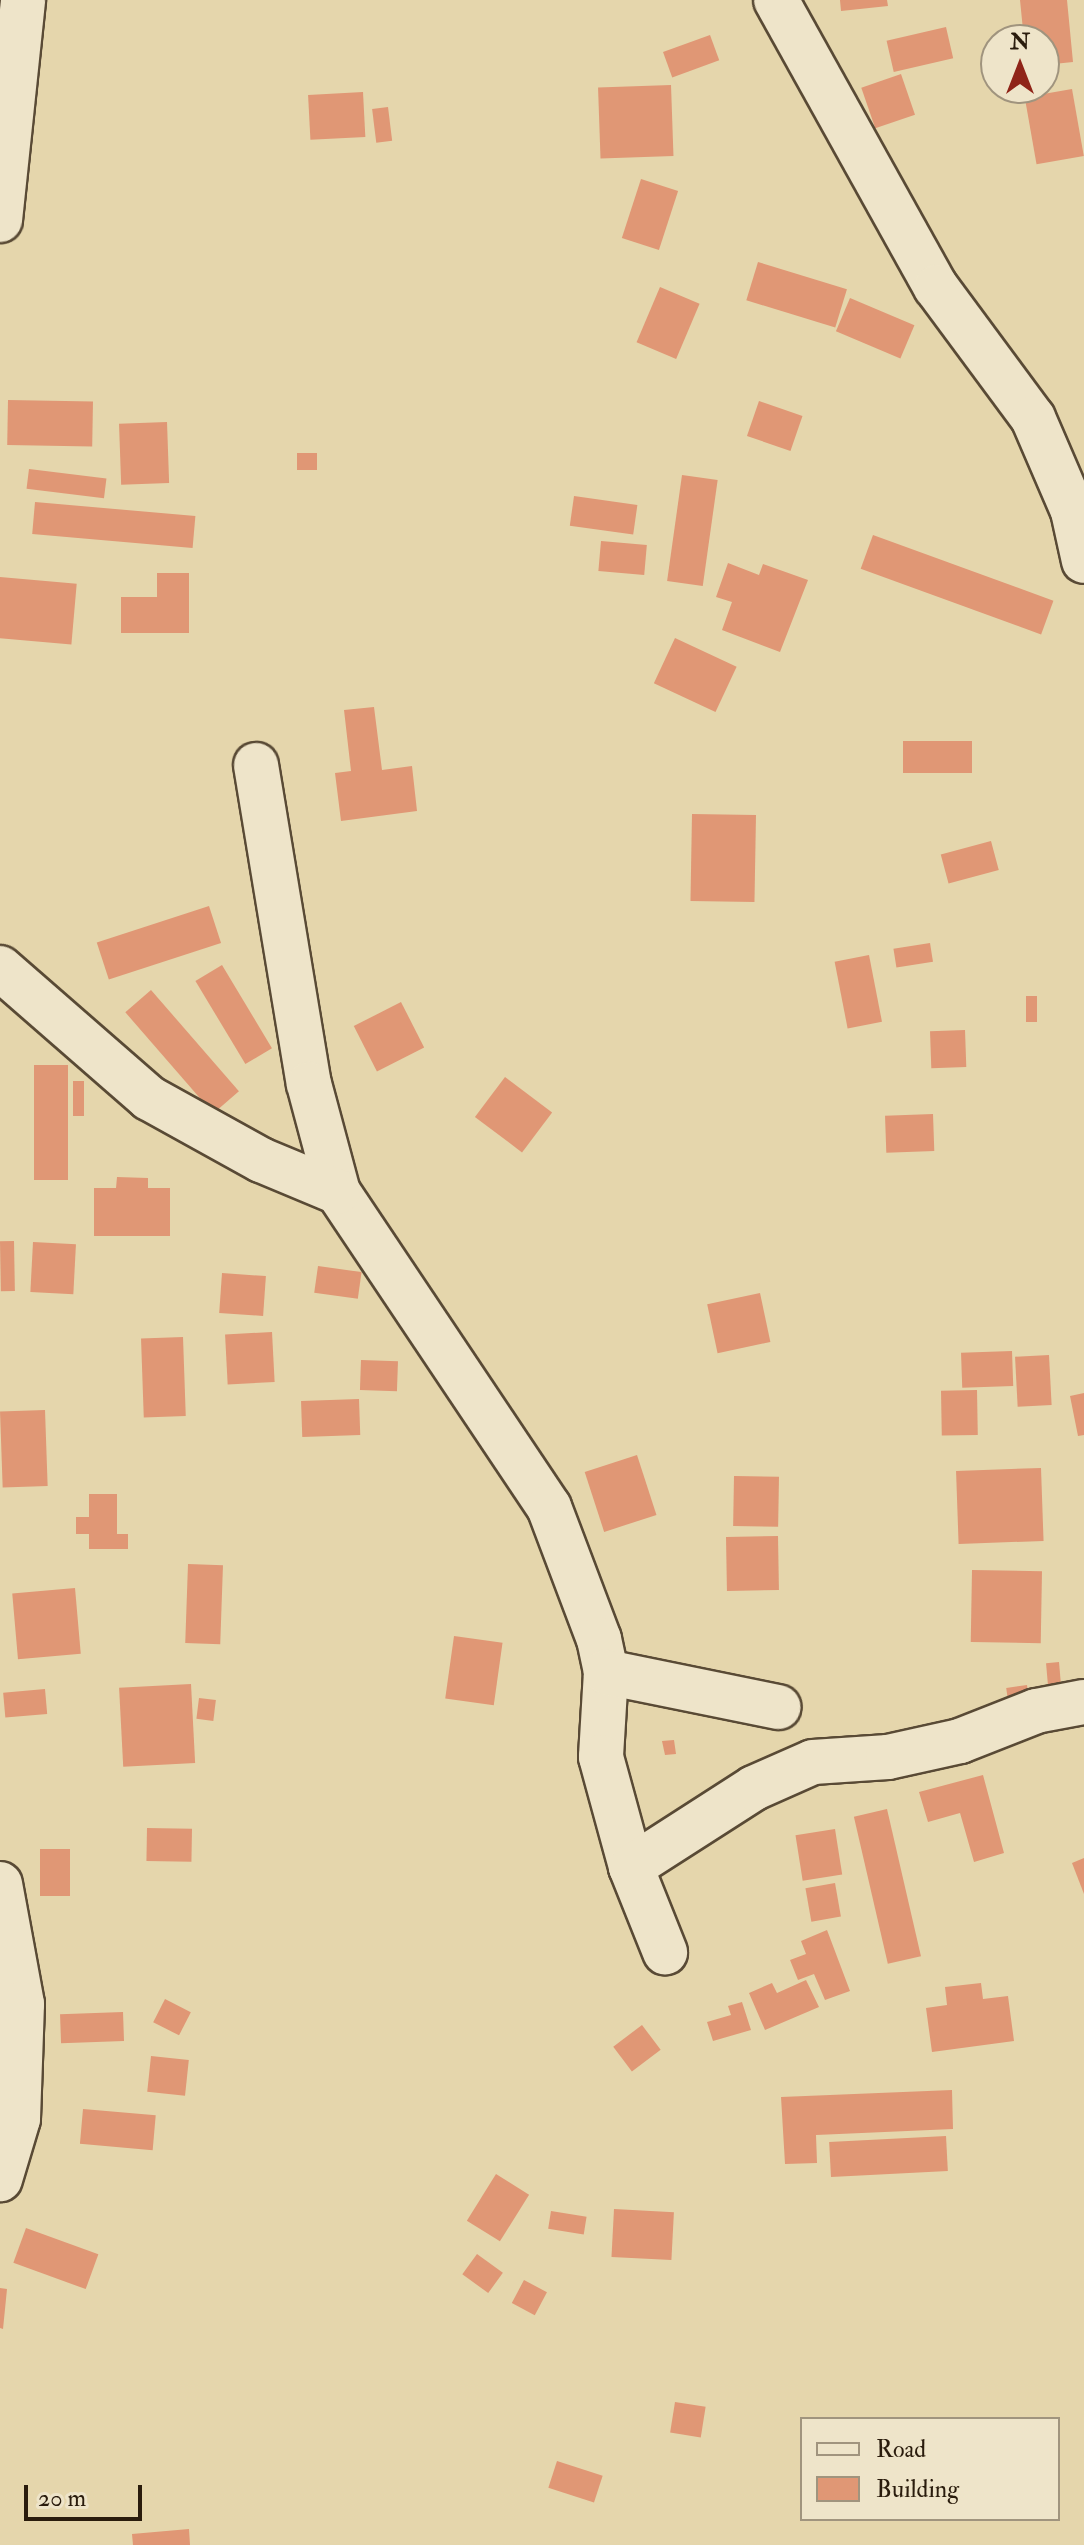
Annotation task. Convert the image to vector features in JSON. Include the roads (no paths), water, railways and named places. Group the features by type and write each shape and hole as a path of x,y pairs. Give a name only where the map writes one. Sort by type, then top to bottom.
{"street":[{"path":"0,220 23,0"},
{"path":"776,0 936,287 1033,418 1073,511 1084,561"},
{"path":"256,765 309,1084 338,1192 549,1507 583,1590 606,1672 601,1757 631,1867 665,1952"},
{"path":"0,968 149,1098 210,1135 338,1192"},
{"path":"606,1672 778,1707"},
{"path":"631,1867 754,1788 813,1762 931,1748 1036,1711 1084,1702"},
{"path":"0,1884 22,2004 18,2119 0,2179"}]}
